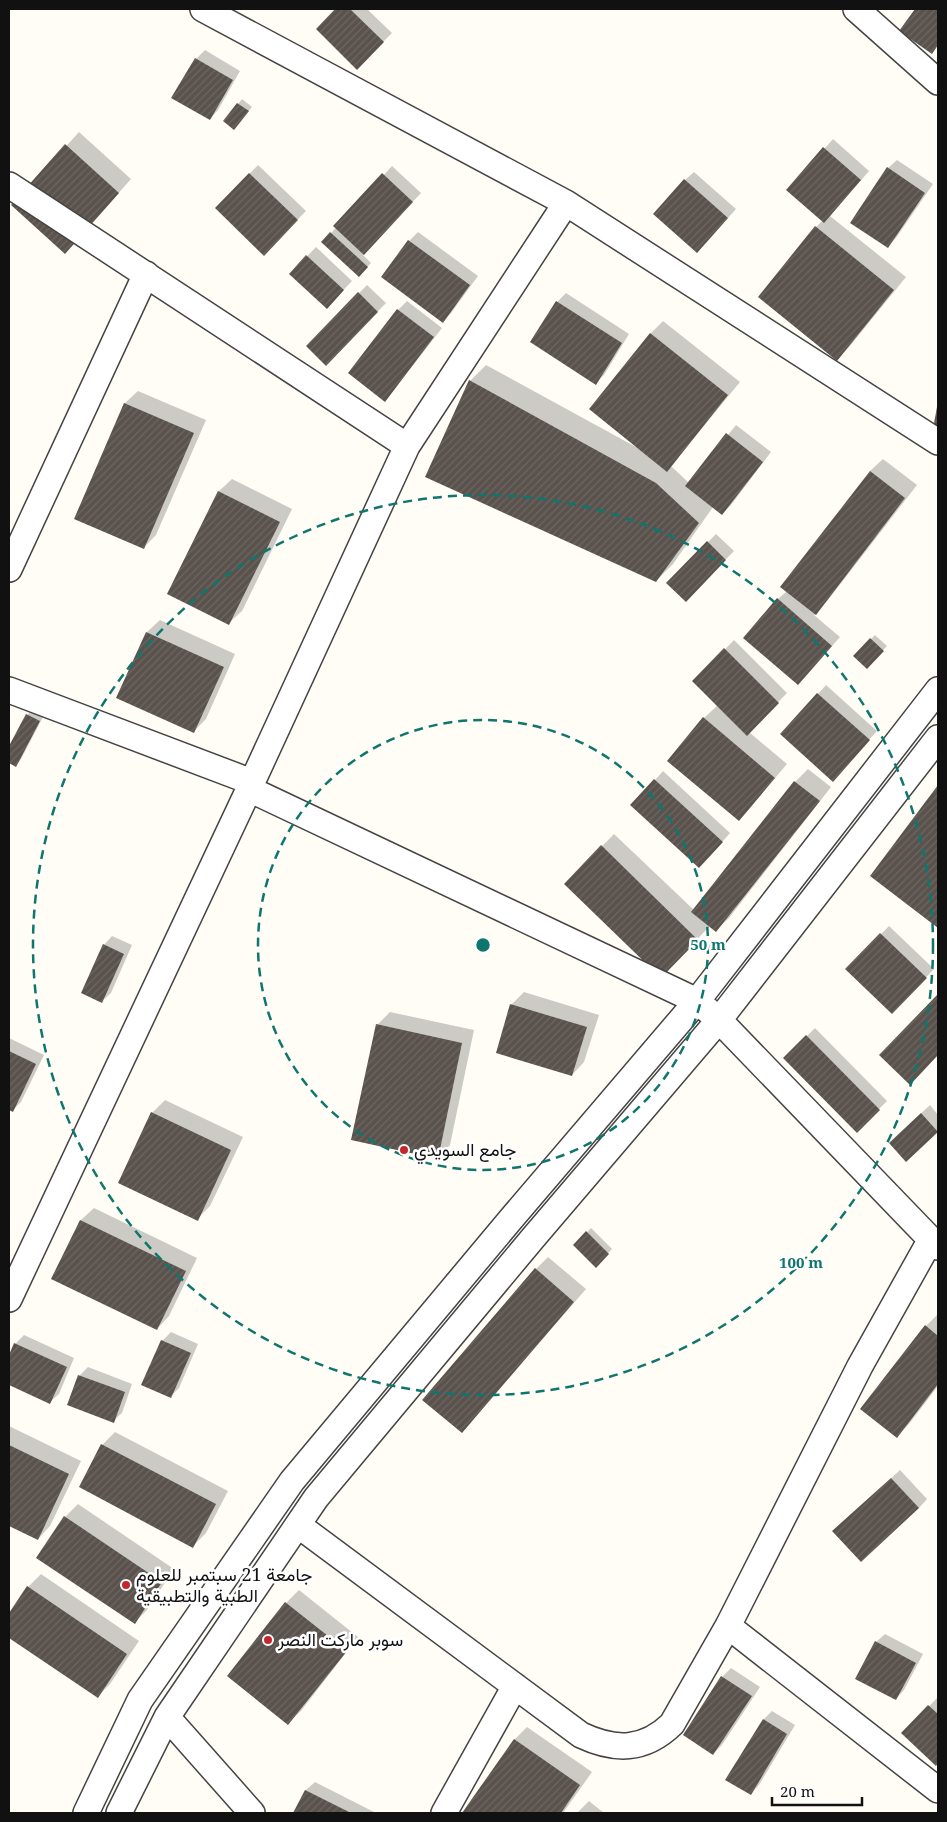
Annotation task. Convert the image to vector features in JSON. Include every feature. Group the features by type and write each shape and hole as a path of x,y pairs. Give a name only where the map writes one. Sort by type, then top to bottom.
{"street":[{"path":"204,9 566,203 938,442"},
{"path":"856,9 938,82"},
{"path":"9,185 407,446"},
{"path":"9,1299 17,1260 250,785 407,446 566,203"},
{"path":"9,569 146,274"},
{"path":"9,690 250,785 697,1001 719,1020 934,1243 860,1366 728,1626 672,1724 660,1735 647,1742 615,1746 597,1742 581,1735 298,1525"},
{"path":"86,1813 140,1700 292,1481 511,1219 697,1001 938,690"},
{"path":"120,1813 167,1717 316,1498 719,1020 938,738"},
{"path":"728,1626 938,1790"},
{"path":"444,1813 515,1686"},
{"path":"167,1717 252,1813"}],"building":[{"path":"335,9 350,9 384,42 357,70 316,29"},
{"path":"915,9 938,9 938,45 932,54 899,31"},
{"path":"195,58 233,80 210,120 171,98"},
{"path":"237,103 249,111 234,130 223,121"},
{"path":"65,144 119,193 65,254 11,205"},
{"path":"823,147 861,180 824,223 786,190"},
{"path":"887,167 925,193 888,248 850,223"},
{"path":"249,173 298,220 264,256 215,208"},
{"path":"382,173 413,202 364,255 333,226"},
{"path":"684,179 728,218 697,253 653,214"},
{"path":"815,226 894,290 837,361 758,297"},
{"path":"330,232 368,267 359,277 321,242"},
{"path":"408,240 470,285 443,323 381,277"},
{"path":"306,255 344,290 327,309 289,274"},
{"path":"358,292 378,312 326,366 306,346"},
{"path":"556,301 622,343 596,385 530,342"},
{"path":"397,309 434,337 385,402 348,373"},
{"path":"650,333 728,395 667,472 589,409"},
{"path":"469,380 656,483 699,523 656,582 425,477"},
{"path":"124,403 194,433 144,549 74,519"},
{"path":"938,407 938,435 932,434"},
{"path":"726,433 763,462 722,515 685,486"},
{"path":"870,471 905,498 816,615 780,587"},
{"path":"218,491 280,522 229,625 167,594"},
{"path":"707,541 726,560 686,602 666,583"},
{"path":"777,598 832,646 798,685 743,638"},
{"path":"146,632 224,667 194,733 116,698"},
{"path":"870,638 884,651 867,669 853,656"},
{"path":"724,648 779,703 747,736 692,681"},
{"path":"817,693 870,740 833,782 780,734"},
{"path":"26,714 40,721 16,767 9,763 9,746"},
{"path":"703,717 775,778 739,821 667,761"},
{"path":"654,779 723,842 699,868 630,805"},
{"path":"794,781 820,801 716,932 691,912"},
{"path":"938,785 938,928 870,876"},
{"path":"601,845 698,940 661,978 564,884"},
{"path":"880,933 927,978 892,1014 845,969"},
{"path":"103,944 124,954 102,1003 81,993"},
{"path":"938,994 938,1055 910,1085 879,1055"},
{"path":"510,1004 587,1027 572,1076 496,1053"},
{"path":"376,1024 462,1043 438,1159 351,1140"},
{"path":"806,1035 880,1110 857,1133 783,1058"},
{"path":"9,1051 36,1064 13,1112 9,1110"},
{"path":"151,1112 231,1150 198,1221 118,1183"},
{"path":"921,1113 938,1132 906,1162 889,1143"},
{"path":"80,1220 186,1271 157,1330 51,1279"},
{"path":"586,1231 609,1254 596,1268 573,1245"},
{"path":"535,1268 574,1302 462,1433 422,1400"},
{"path":"925,1325 938,1336 938,1384 897,1438 860,1409"},
{"path":"161,1340 191,1353 171,1398 141,1385"},
{"path":"14,1343 67,1367 50,1404 9,1385 9,1355"},
{"path":"78,1375 125,1392 114,1423 67,1405"},
{"path":"101,1444 216,1504 193,1548 79,1487"},
{"path":"9,1445 69,1474 38,1540 9,1526"},
{"path":"891,1478 919,1508 861,1562 832,1531"},
{"path":"64,1516 162,1582 135,1624 36,1558"},
{"path":"27,1586 127,1654 98,1698 9,1638 9,1613"},
{"path":"285,1602 347,1651 288,1725 227,1676"},
{"path":"875,1641 916,1663 896,1700 855,1679"},
{"path":"721,1676 752,1696 713,1755 683,1735"},
{"path":"928,1705 938,1714 938,1763 936,1766 901,1733"},
{"path":"763,1719 787,1734 751,1795 725,1780"},
{"path":"514,1739 580,1785 561,1813 462,1813"},
{"path":"305,1790 351,1813 293,1813"}],"place":[{"name":"جامع السويدي","path":"404,1150"},
{"name":"جامعة 21 سبتمبر للعلوم الطبية والتطبيقية","path":"126,1585"},
{"name":"سوبر ماركت النصر","path":"268,1640"}]}
